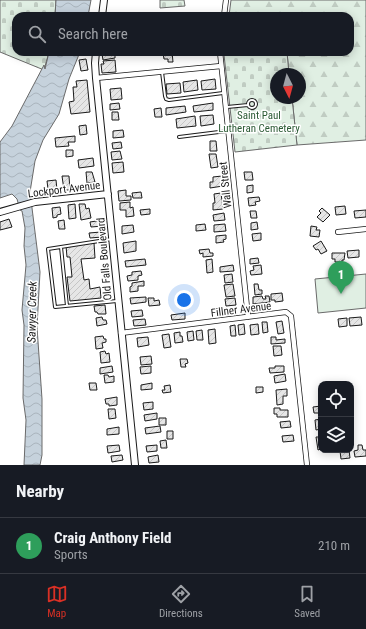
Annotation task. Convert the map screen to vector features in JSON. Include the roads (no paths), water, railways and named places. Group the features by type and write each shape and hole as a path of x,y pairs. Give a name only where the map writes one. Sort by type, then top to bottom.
{"street":[{"path":"102,12 104,0"},
{"path":"224,12 226,0"},
{"name":"Old Falls Boulevard","path":"96,56 96,78 135,465"},
{"name":"Wall Street","path":"220,56 248,317"},
{"path":"96,78 221,66"},
{"name":"Lockport Avenue","path":"0,212 16,206 35,202 108,194"},
{"path":"338,232 366,229"},
{"name":"Fillner Avenue","path":"121,332 286,312 291,316 308,465"}],"lane":[{"path":"162,72 166,99 169,100 224,93"},
{"path":"226,107 248,105"},
{"path":"178,137 228,131"},
{"path":"112,239 48,248 55,307 118,301"},
{"path":"61,246 67,306"}],"water":[{"path":"56,0 91,0 89,12 55,12"},
{"name":"Sawyer Creek","path":"48,56 78,56 69,79 59,114 43,140 35,161 30,192 40,272 37,327 42,399 42,455 40,465 24,465 26,420 23,398 24,325 22,310 26,265 24,246 25,228 22,211 20,210 17,199 12,194 0,198 0,142 12,126 44,65 45,69"}],"place":[{"name":"Craig Anthony Field","path":"341,294"}],"park label":[{"name":"Saint Paul Lutheran Cemetery","path":"259,121"}]}
